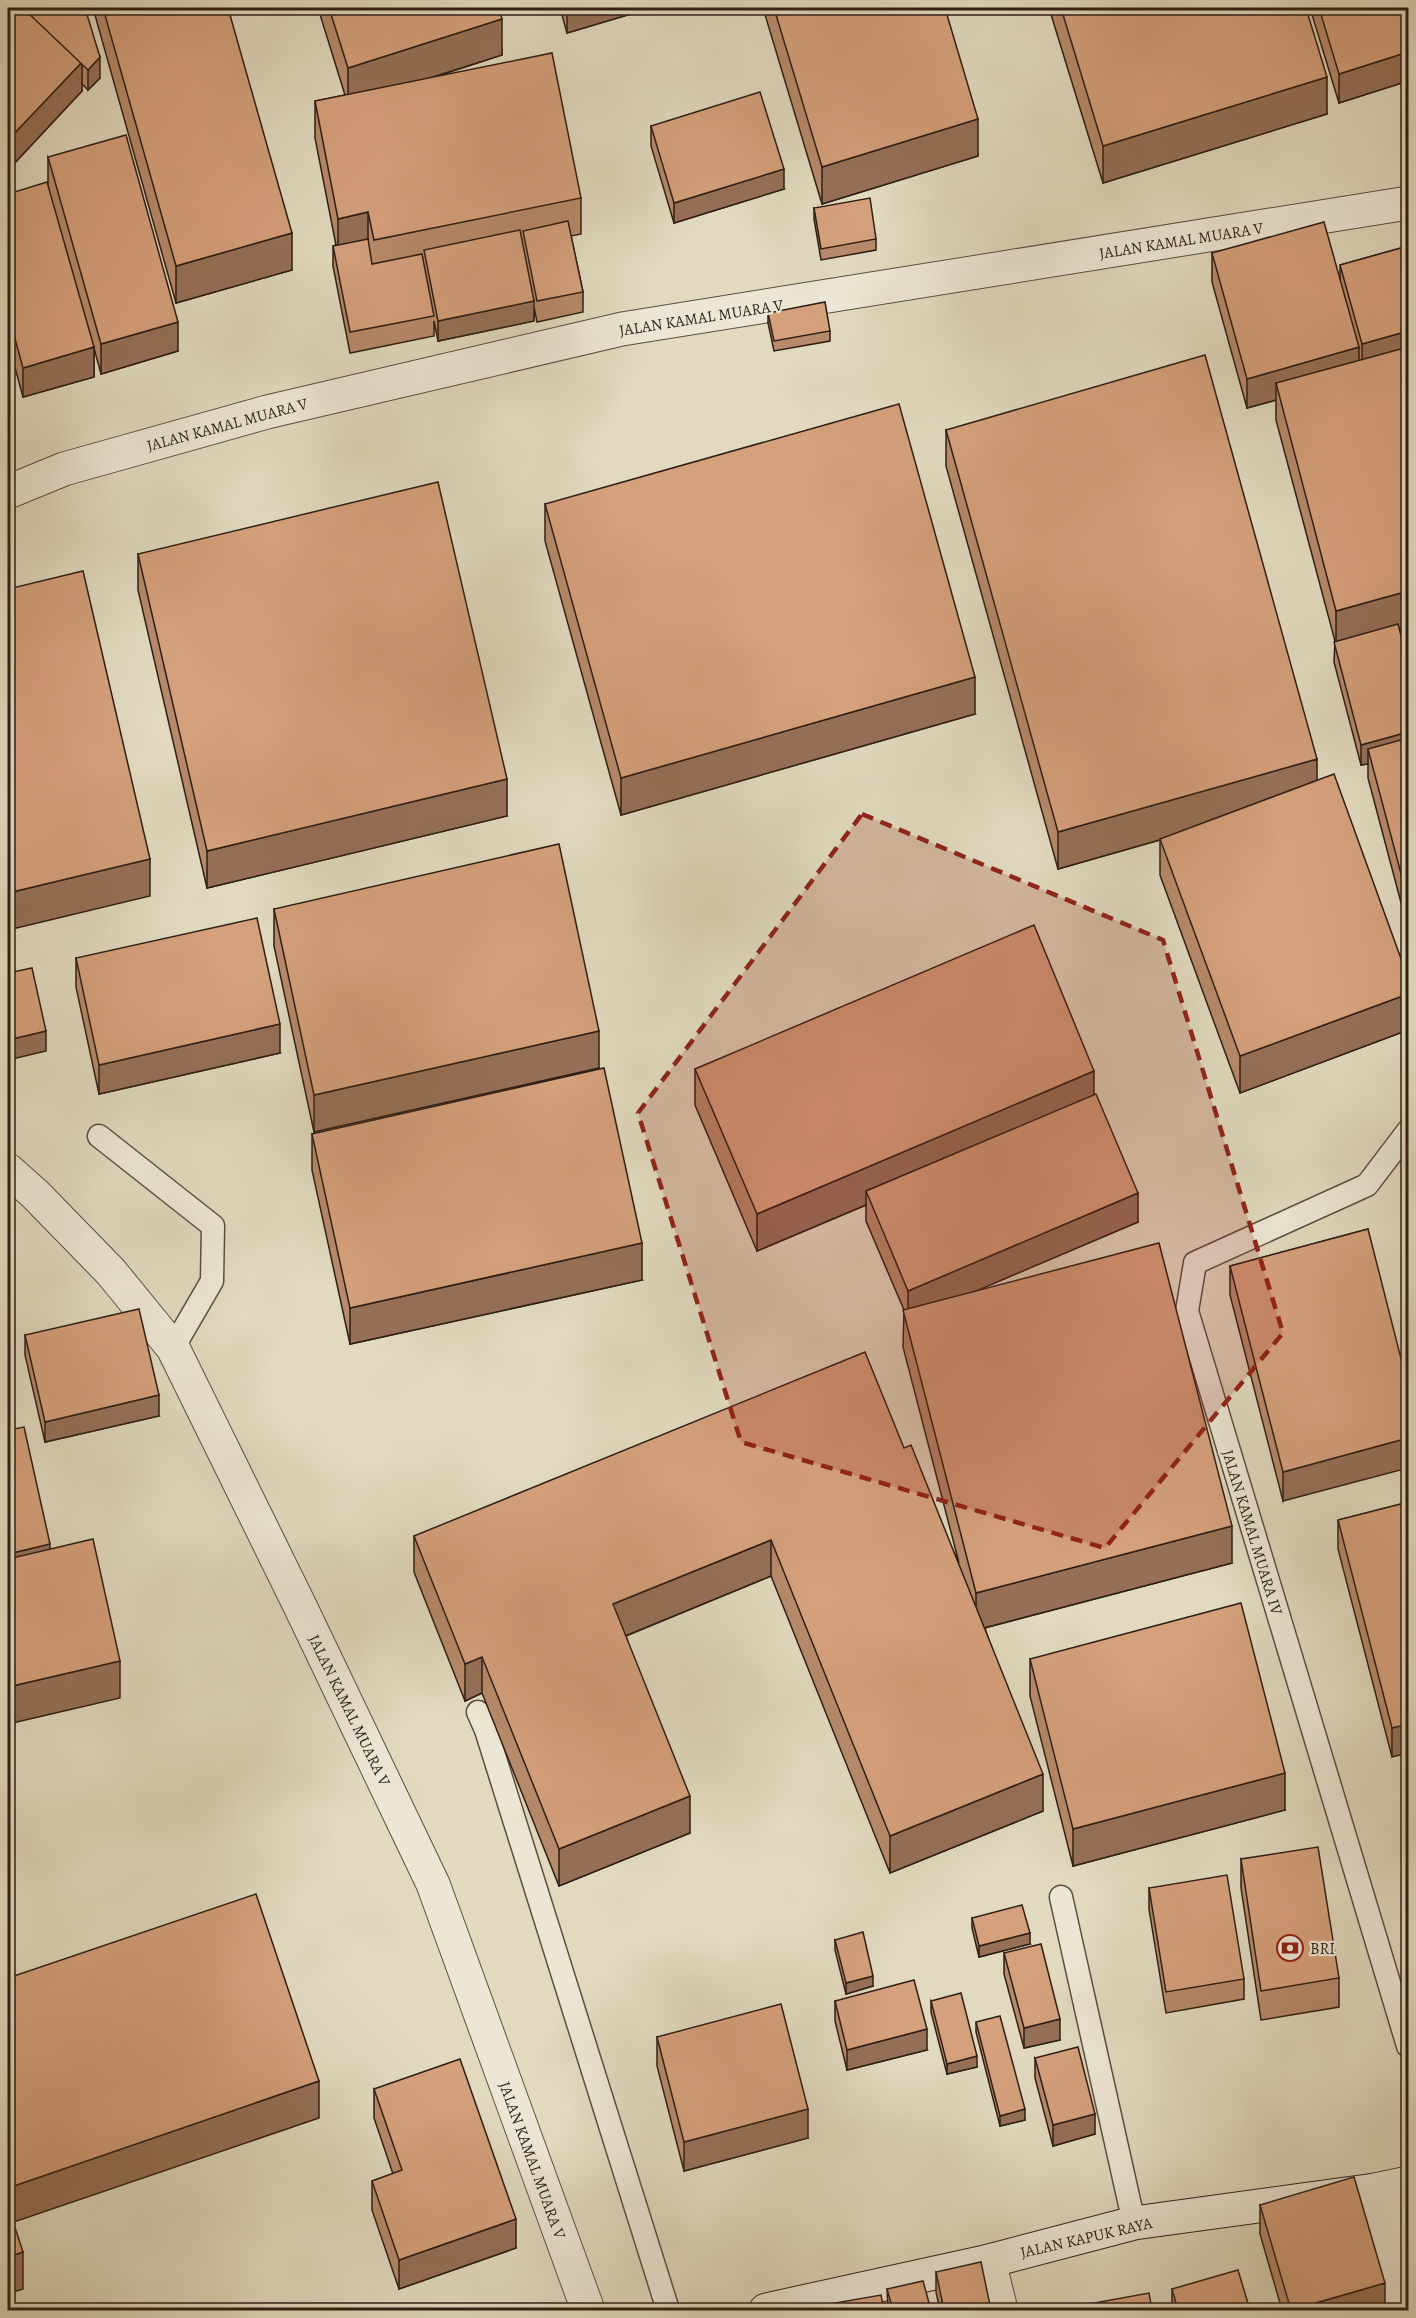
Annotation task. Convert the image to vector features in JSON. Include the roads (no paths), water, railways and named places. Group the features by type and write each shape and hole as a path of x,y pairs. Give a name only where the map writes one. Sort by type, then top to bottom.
{"street":[{"name":"JALAN KAMAL MUARA V","path":"8,492 64,468 267,412 622,329 1408,203"},
{"name":"JALAN KAMAL MUARA V","path":"8,1170 35,1194 111,1272 173,1348 433,1884 588,2310"},
{"name":"JALAN KAPUK RAYA","path":"772,2310 989,2261 1134,2223 1393,2186"},
{"path":"1393,2186 1403,2310"},
{"path":"989,2261 1000,2310"}],"lane":[{"name":"JALAN KAMAL MUARA IV","path":"1408,1131 1367,1185 1195,1263 1187,1311 1408,2046"},
{"path":"99,1136 213,1226 212,1281 173,1348"},
{"path":"478,1712 490,1742 668,2310"},
{"path":"1061,1897 1134,2223"},
{"path":"1393,2186 1408,2245"}],"place":[{"name":"BRI","path":"1290,1948"}]}
